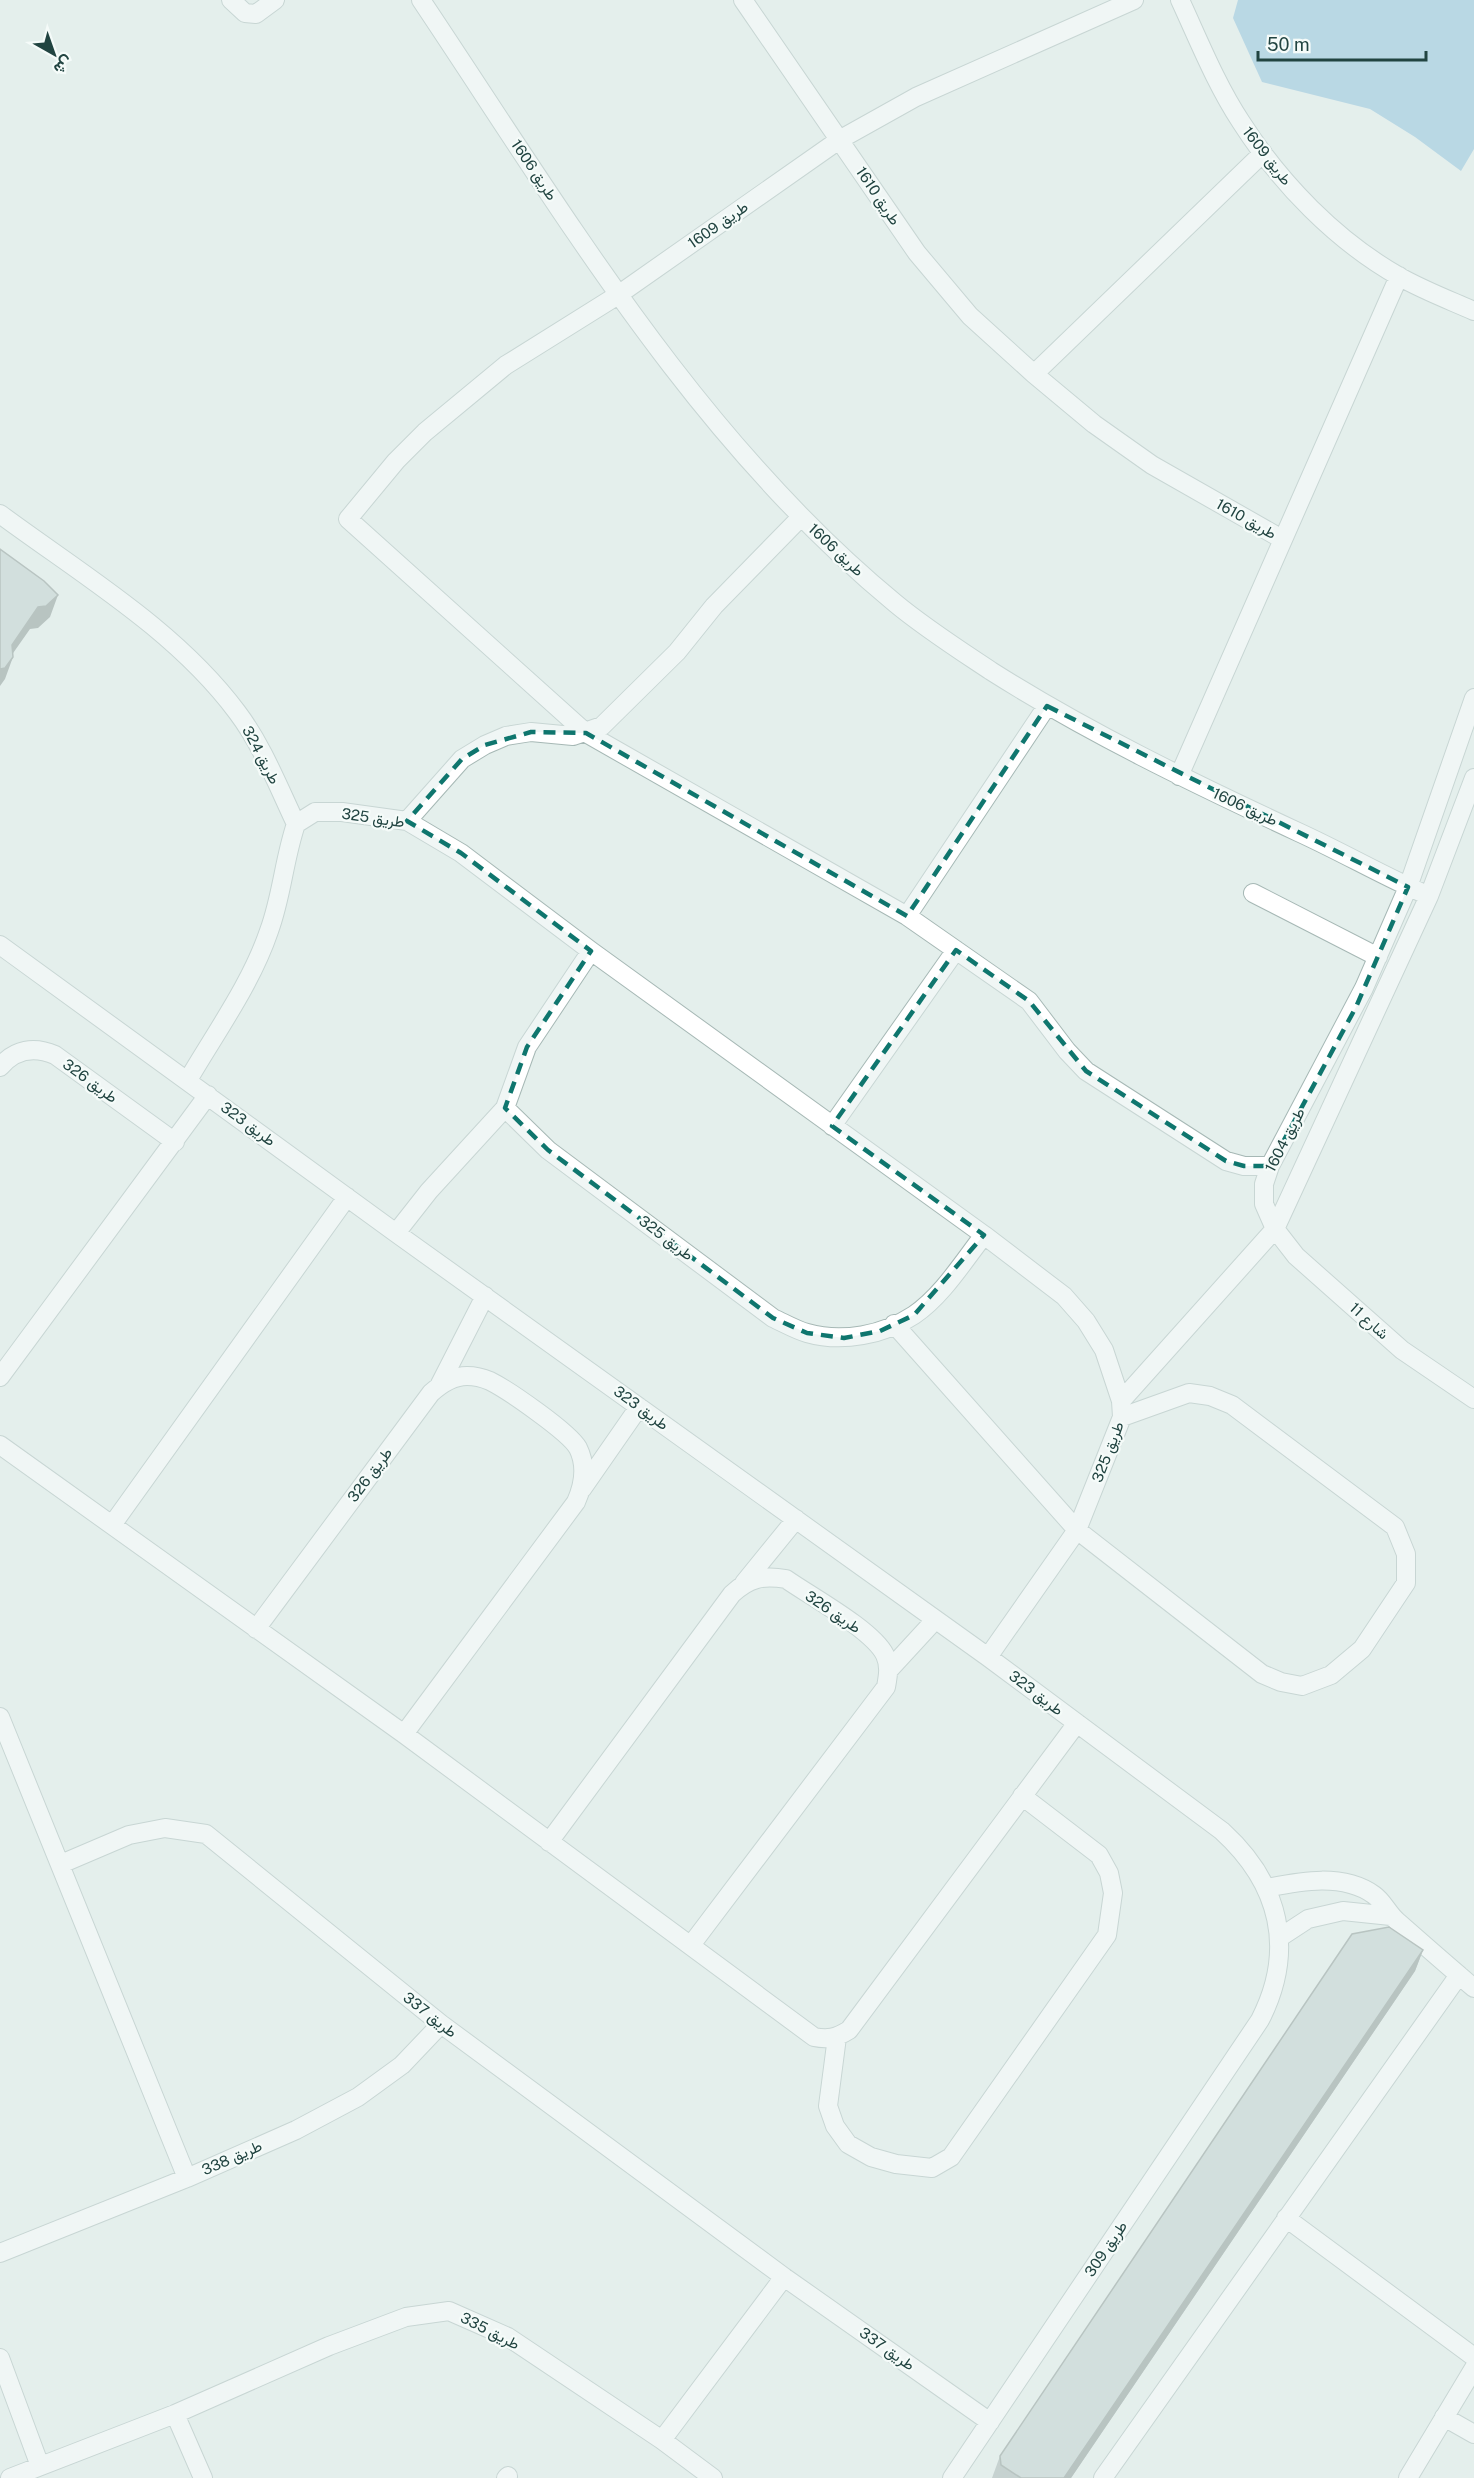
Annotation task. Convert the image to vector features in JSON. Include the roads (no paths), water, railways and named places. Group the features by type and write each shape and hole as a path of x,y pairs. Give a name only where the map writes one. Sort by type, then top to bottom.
{"street":[{"path":"231,0 245,14 256,14 275,0"},
{"name":"طريق 1606","path":"421,0 618,295 750,463 801,517 896,605 947,642 1047,706 1179,776 1351,856 1429,896"},
{"name":"طريق 1610","path":"743,0 917,253 970,316 1094,424 1152,465 1282,539"},
{"name":"طريق 1609","path":"586,733 348,519 403,454 425,432 506,365 618,295 839,140 916,97 1134,0"},
{"name":"طريق 1609","path":"1180,0 1222,90 1263,153 1292,189 1325,221 1361,250 1399,276"},
{"path":"1034,374 1263,153"},
{"path":"1399,276 1474,312"},
{"name":"طريق 1610","path":"1179,776 1399,276"},
{"name":"طريق 324","path":"0,514 151,625 198,665 237,712 255,740 296,824"},
{"path":"406,821 462,759 485,745 506,736 531,732 573,736 602,726 677,652 755,562 801,517"},
{"name":"طريق 1604","path":"1275,1229 1264,1204 1264,1184 1269,1166 1356,1007 1378,957 1408,887 1474,698"},
{"path":"907,916 1047,706"},
{"path":"586,733 907,916 1029,1001 1067,1051 1086,1071 1226,1161 1244,1166 1269,1166"},
{"name":"طريق 1604","path":"1275,1229 1429,896 1474,778"},
{"name":"طريق 325","path":"296,824 315,812 342,812 406,821 461,853 591,951 984,1235 1064,1296 1086,1321 1104,1350 1122,1409 1077,1530 988,1657"},
{"path":"188,1080 249,975 269,931 296,824"},
{"path":"1253,893 1378,957"},
{"name":"طريق 323","path":"0,945 396,1233 988,1657 1222,1831 1240,1847 1255,1866 1273,1904 1279,1938 1279,1955 1273,1989 1260,2020"},
{"path":"832,1126 956,950"},
{"path":"396,1233 429,1191 505,1108 527,1047 591,951"},
{"name":"طريق 326","path":"0,1067 15,1054 35,1049 55,1055 175,1142"},
{"path":"0,1377 208,1095"},
{"name":"طريق 325","path":"505,1108 548,1150 773,1318 807,1333 844,1338 880,1331 914,1315 941,1289 984,1235"},
{"path":"112,1526 347,1197"},
{"path":"1122,1409 1275,1229"},
{"name":"شارع 11","path":"1275,1229 1296,1256 1402,1350 1474,1399"},
{"name":"طريق 326","path":"256,1629 440,1384 485,1296"},
{"path":"894,1324 1077,1530 1262,1674 1281,1682 1302,1686 1331,1675 1362,1649 1406,1583 1406,1554 1395,1527 1232,1405 1210,1396 1189,1393 1122,1409"},
{"path":"440,1384 465,1376 491,1382 560,1428 574,1443 583,1462 582,1489"},
{"path":"404,1734 576,1502 582,1489 639,1407"},
{"path":"0,1445 404,1734 814,2037 826,2040 849,2030 1077,1723"},
{"path":"549,1842 732,1594 743,1584 796,1519"},
{"name":"طريق 326","path":"743,1584 756,1577 770,1576 786,1579 867,1634 885,1656 889,1670"},
{"path":"691,1946 886,1687 889,1670 935,1620"},
{"path":"0,1717 187,2178"},
{"path":"837,2037 828,2106 835,2126 848,2144 871,2157 896,2164 932,2168 951,2157 1107,1935 1113,1893 1109,1872 1099,1855 1022,1796"},
{"name":"طريق 337","path":"61,1864 129,1834 165,1827 206,1834 441,2024 784,2277 990,2422"},
{"path":"1267,1888 1298,1882 1333,1881 1358,1887 1374,1894 1391,1916 1474,1988"},
{"path":"1279,1938 1308,1919 1343,1911 1391,1916"},
{"path":"1103,2478 1459,1975"},
{"name":"طريق 309","path":"952,2478 1260,2020"},
{"name":"طريق 338","path":"0,2253 187,2178 296,2130 358,2097 402,2065 441,2024"},
{"path":"1286,2218 1474,2357"},
{"path":"662,2440 784,2277"},
{"name":"طريق 335","path":"10,2478 175,2414 329,2346 406,2317 449,2311 507,2337 662,2440 713,2478"},
{"path":"0,2358 40,2466"},
{"path":"1408,2478 1474,2368"},
{"path":"175,2414 203,2478"},
{"path":"1444,2417 1474,2434"}],"water":[{"path":"1238,0 1474,0 1474,149 1461,171 1415,137 1370,109 1262,82 1233,18"}]}
